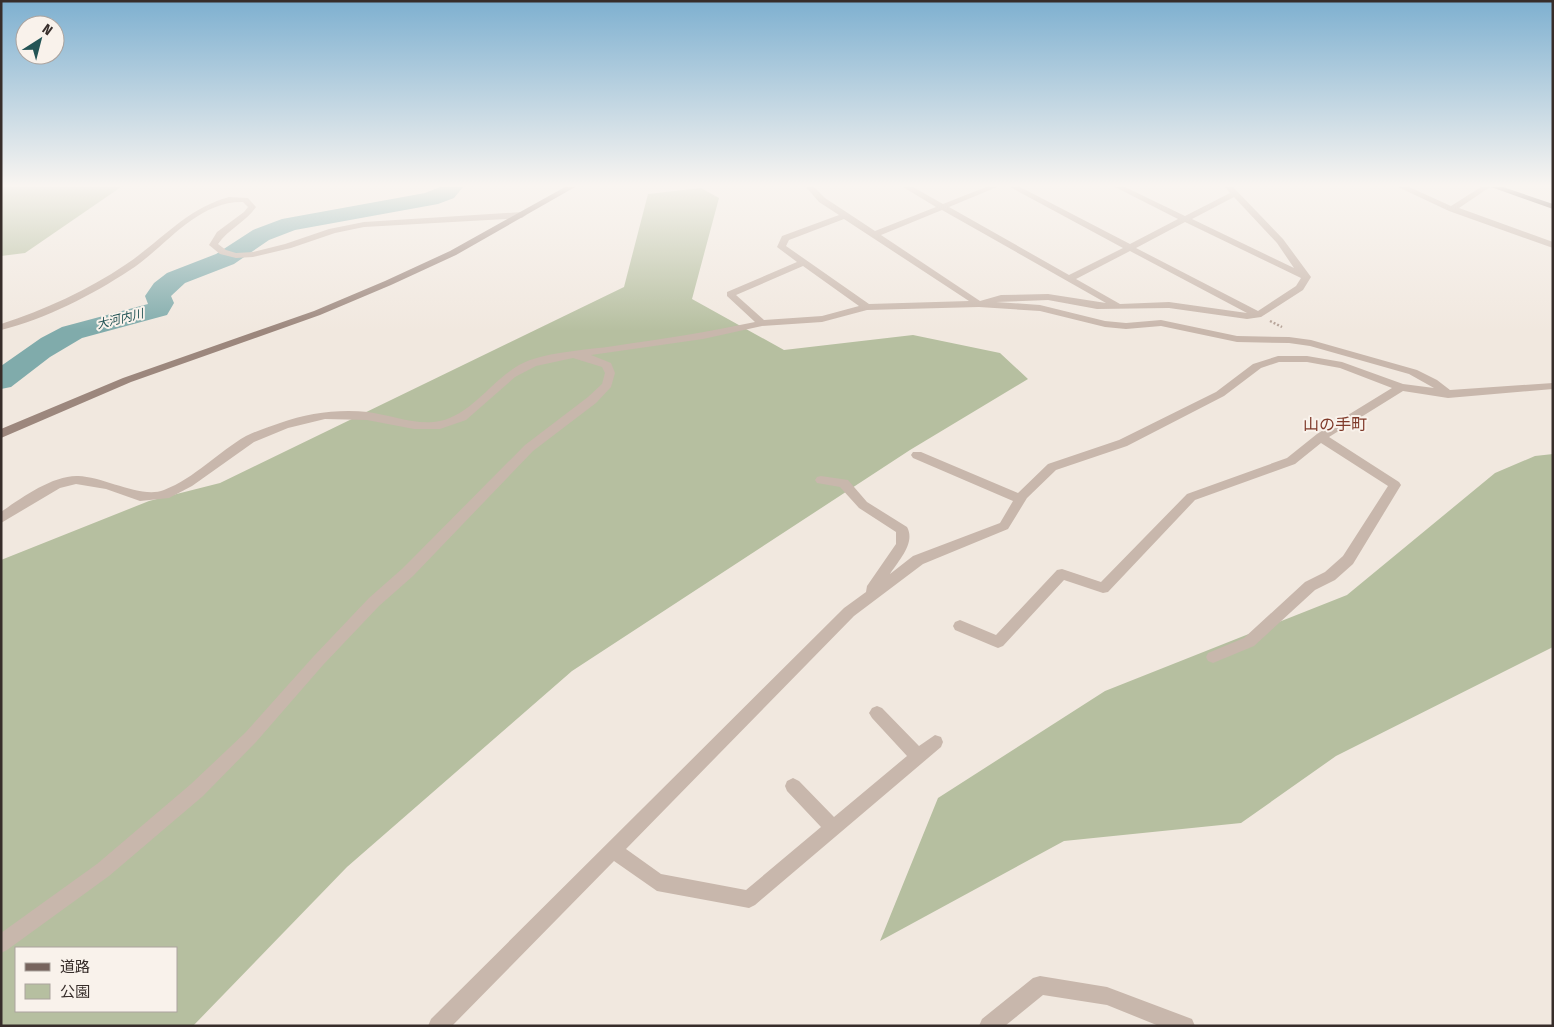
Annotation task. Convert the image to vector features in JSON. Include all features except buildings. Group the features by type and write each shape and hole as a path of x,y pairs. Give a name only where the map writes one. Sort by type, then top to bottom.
{"street":[{"path":"1,327 89,289 127,269 171,235"},
{"path":"219,235 213,245 217,251 228,255 267,253 322,235"},
{"path":"1,434 127,380 317,312 388,283 454,253 486,235"},
{"path":"793,235 785,238 781,247 867,308"},
{"path":"876,235 979,304 1001,298 1024,296 1048,297 1097,306 1119,307 1169,304 1225,314 1258,315 1300,288 1306,278"},
{"path":"992,235 1119,307"},
{"path":"1105,235 1258,315"},
{"path":"1069,279 1155,235"},
{"path":"1218,235 1306,278"},
{"path":"1274,235 1306,278"},
{"path":"1525,235 1553,245"},
{"path":"762,323 730,294 803,263"},
{"path":"1,518 56,484 76,480 106,485 140,497 165,495 188,483 250,439 285,425 324,415 367,416 414,426 440,425 462,417 511,375 533,363 565,356 702,336 762,323 822,318 867,308 979,304 1040,308 1105,324 1126,326 1161,323 1237,339 1289,340 1311,343 1412,372 1433,382 1448,394"},
{"path":"1,944 104,870 197,790 251,737 318,661 374,602 428,551 529,448 592,400 607,384 610,373 607,365 593,359 565,356"},
{"path":"438,1026 849,612 918,560 1004,526 1021,499 1052,467 1123,443 1220,394 1257,366 1278,359 1307,360 1342,365 1401,387 1448,394 1553,386"},
{"path":"960,626 998,642 1062,574 1103,588 1191,497 1291,461 1321,437 1401,387"},
{"path":"1213,658 1249,642 1310,586 1330,576 1348,560 1395,485 1321,437"},
{"path":"917,455 1021,499"},
{"path":"821,480 844,483 863,504 903,530 902,544 867,598"},
{"path":"877,713 918,756"},
{"path":"613,850 657,882 749,899 935,742"},
{"path":"793,786 833,828"},
{"path":"990,1026 1040,985 1107,996 1185,1026"}],"green space":[{"path":"1,235 51,235 25,253 1,256"},
{"path":"637,235 709,235 692,299 784,350 913,335 1000,353 1028,379 910,450 572,671 347,867 193,1026 1,1026 1,560 149,501 220,483 624,287"},
{"path":"1553,454 1553,647 1336,756 1241,823 1064,841 880,941 938,798 1105,691 1347,595 1495,473 1535,456"}],"waterway":[{"name":"大河内川","path":"1,380 41,351 72,332 92,325 158,309 161,303 158,296 163,288 176,278 225,259 261,235"}],"district":[{"name":"山の手町","path":"1335,424"}]}
